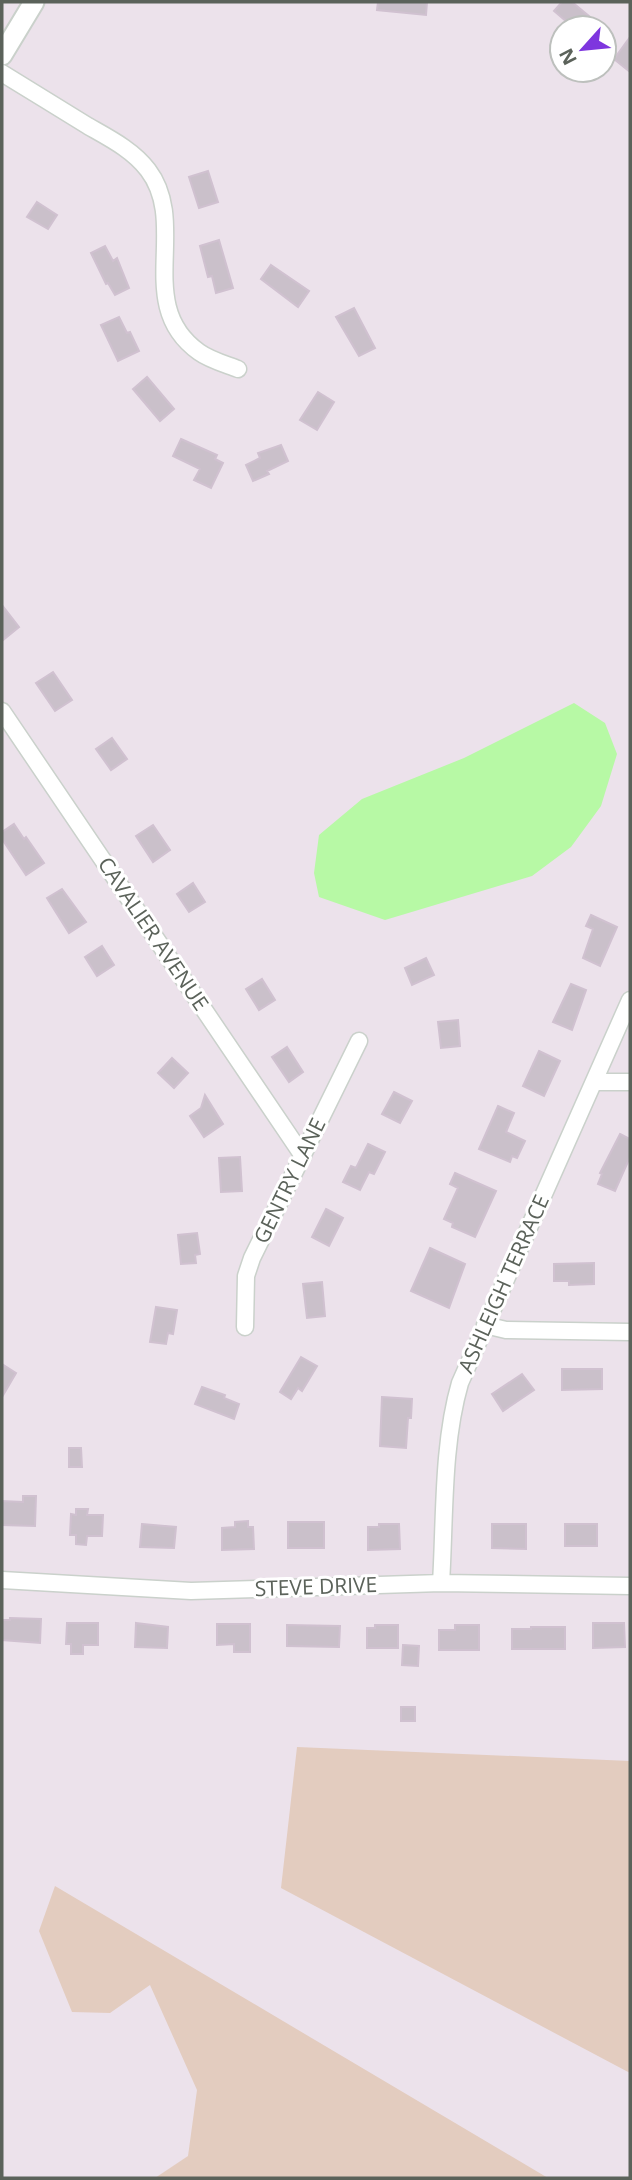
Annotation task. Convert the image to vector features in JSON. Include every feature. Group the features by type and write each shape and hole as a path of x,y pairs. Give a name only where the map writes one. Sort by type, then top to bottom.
{"street":[{"path":"2,55 34,2"},
{"path":"2,73 127,150 149,171 162,200 166,221 163,287 175,326 201,354 238,369"},
{"name":"CAVALIER AVENUE","path":"2,712 303,1156"},
{"name":"ASHLEIGH TERRACE","path":"441,1583 448,1450 453,1406 460,1383 630,1000"},
{"name":"GENTRY LANE","path":"245,1327 245,1289 249,1267 359,1041"},
{"path":"594,1082 630,1082"},
{"path":"485,1325 506,1330 630,1332"},
{"name":"STEVE DRIVE","path":"2,1580 191,1591 441,1583 630,1586"}],"shaded area":[{"path":"574,703 605,723 617,754 601,806 571,847 532,876 385,920 319,897 314,873 319,835 362,799 464,758"},
{"path":"297,1747 630,1761 630,2073 281,1888"},
{"path":"55,1886 548,2178 155,2178 188,2156 197,2090 150,1985 110,2013 72,2012 39,1931"}],"building":[{"path":"378,2 427,2 426,15 377,10"},
{"path":"562,2 572,2 587,14 558,14 554,11"},
{"path":"630,37 630,72 618,62 618,54"},
{"path":"208,171 218,202 199,208 189,177"},
{"path":"37,202 57,215 48,229 27,217"},
{"path":"219,240 233,288 216,293 212,276 208,277 200,246"},
{"path":"105,246 113,261 117,258 129,288 115,295 108,283 106,284 91,253"},
{"path":"271,265 309,291 298,307 261,279"},
{"path":"354,308 375,348 359,356 336,317"},
{"path":"119,317 139,351 118,361 101,325"},
{"path":"147,377 174,409 160,421 133,389"},
{"path":"318,392 334,402 317,430 300,420"},
{"path":"181,439 217,455 215,459 223,463 211,488 194,480 200,469 173,456"},
{"path":"281,445 288,461 253,481 246,465 260,458 258,453"},
{"path":"2,605 19,627 2,641"},
{"path":"53,672 72,700 55,711 36,683"},
{"path":"112,738 127,759 111,770 96,749"},
{"path":"14,824 44,863 26,875 2,839 2,832"},
{"path":"153,825 170,850 153,862 136,836"},
{"path":"193,883 205,902 189,912 177,894"},
{"path":"62,889 86,922 69,933 47,898"},
{"path":"591,915 617,927 600,966 583,958 593,929 586,926"},
{"path":"102,946 114,965 97,976 85,957"},
{"path":"426,958 434,975 412,985 405,968"},
{"path":"262,979 275,1000 259,1010 246,989"},
{"path":"571,984 586,990 572,1030 553,1022"},
{"path":"458,1020 460,1046 441,1048 438,1022"},
{"path":"287,1047 303,1072 289,1082 272,1057"},
{"path":"539,1051 560,1061 544,1096 523,1086"},
{"path":"172,1058 188,1073 174,1088 158,1073"},
{"path":"394,1092 412,1101 400,1123 382,1114"},
{"path":"205,1095 223,1124 204,1137 190,1116 201,1108"},
{"path":"498,1106 514,1113 506,1132 525,1141 517,1158 512,1156 510,1162 479,1149"},
{"path":"620,1134 630,1139 630,1157 615,1191 598,1184 602,1174 600,1173"},
{"path":"368,1144 385,1152 374,1174 369,1172 360,1190 343,1182 351,1166 356,1168"},
{"path":"240,1157 242,1191 221,1192 219,1158"},
{"path":"455,1173 496,1191 475,1237 452,1227 453,1223 444,1219 458,1188 450,1184"},
{"path":"326,1209 343,1218 329,1246 312,1237"},
{"path":"197,1233 200,1254 195,1255 196,1263 181,1264 178,1235"},
{"path":"430,1248 465,1264 449,1308 411,1291"},
{"path":"594,1263 594,1284 569,1285 569,1281 554,1281 554,1264"},
{"path":"322,1282 325,1316 307,1318 303,1284"},
{"path":"156,1307 177,1310 173,1334 168,1333 166,1344 150,1342"},
{"path":"301,1357 317,1366 302,1391 298,1388 291,1399 280,1392"},
{"path":"2,1364 16,1373 2,1397"},
{"path":"562,1369 602,1369 602,1389 562,1390"},
{"path":"522,1374 534,1390 503,1411 492,1394"},
{"path":"202,1387 225,1395 224,1398 239,1404 234,1419 195,1404"},
{"path":"382,1397 412,1399 406,1448 380,1446"},
{"path":"69,1448 81,1448 82,1467 69,1467"},
{"path":"23,1496 36,1496 35,1526 2,1525 2,1501 23,1502"},
{"path":"76,1509 88,1509 87,1515 103,1515 102,1536 87,1536 86,1545 76,1544 76,1535 70,1535 71,1514 76,1515"},
{"path":"248,1521 248,1527 253,1527 254,1549 222,1550 222,1528 235,1527 235,1522"},
{"path":"288,1522 324,1522 324,1548 288,1548"},
{"path":"142,1524 176,1527 174,1548 140,1547"},
{"path":"379,1524 399,1524 400,1549 368,1550 368,1527 379,1527"},
{"path":"492,1524 526,1524 526,1549 492,1548"},
{"path":"565,1524 597,1524 597,1546 565,1546"},
{"path":"41,1619 40,1643 2,1640 2,1620"},
{"path":"67,1623 98,1623 98,1645 83,1645 83,1654 71,1654 71,1644 66,1644"},
{"path":"136,1623 168,1627 167,1648 135,1647"},
{"path":"593,1623 624,1623 625,1647 593,1648"},
{"path":"217,1624 250,1624 250,1652 234,1652 234,1644 217,1645"},
{"path":"287,1625 340,1626 339,1647 287,1646"},
{"path":"375,1625 398,1625 398,1648 367,1648 367,1628 375,1628"},
{"path":"455,1625 479,1625 479,1650 439,1650 439,1630 455,1630"},
{"path":"565,1627 565,1649 512,1649 512,1629"},
{"path":"403,1645 419,1646 418,1666 402,1665"},
{"path":"401,1707 415,1707 415,1721 401,1721"}]}
